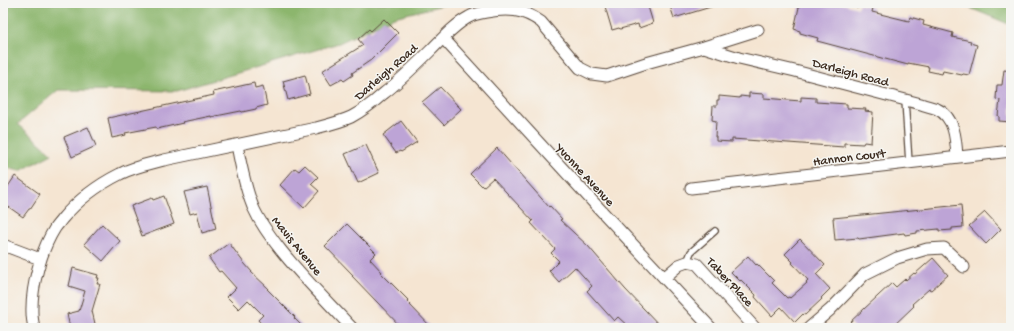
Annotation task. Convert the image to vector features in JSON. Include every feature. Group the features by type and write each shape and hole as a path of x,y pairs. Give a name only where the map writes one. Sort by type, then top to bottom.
{"street":[{"name":"Darleigh Road","path":"34,328 32,298 40,259 55,228 70,210 87,194 106,181 122,173 164,160 316,128 338,122 351,116 376,100 399,82 461,21 471,16 498,10 516,10 530,15 541,22 580,68 592,74 607,76 758,30"},
{"name":"Yvonne Avenue","path":"443,38 594,204 711,328"},
{"name":"Darleigh Road","path":"704,47 739,58 795,71 938,109 945,114 954,129 957,157"},
{"name":"Mavis Avenue","path":"237,145 242,173 248,194 268,233 294,266 352,328"},
{"name":"Hannon Court","path":"691,188 1011,151"},
{"path":"3,245 40,259"},
{"path":"809,328 830,310 865,274 897,258 927,249 944,248 964,267"},
{"name":"Taber Place","path":"664,278 678,265 687,262 698,264 755,328"}],"lane":[{"path":"905,100 909,163"},
{"path":"687,262 691,252 715,230"}],"green space":[{"path":"3,3 451,3 394,17 339,43 177,91 58,90 18,124 52,154 20,171 3,167"},
{"path":"958,3 1011,3 1011,25"}],"building":[{"path":"604,3 647,3 653,23 639,28 638,24 612,30"},
{"path":"669,3 714,3 714,6 674,18"},
{"path":"800,3 839,3 858,8 859,4 873,8 872,12 909,21 910,17 924,21 923,25 953,33 952,37 971,41 970,43 977,45 969,75 943,71 942,74 928,71 929,67 908,63 908,65 817,41 818,38 800,33 800,31 794,29"},
{"path":"384,19 398,33 371,60 352,73 353,75 344,81 342,79 331,85 322,71 363,45 358,39 369,29 371,31"},
{"path":"1004,70 1011,71 1011,122 999,121 998,116 1000,100 996,99 997,85 1002,85"},
{"path":"305,75 310,94 288,100 283,81"},
{"path":"254,83 255,88 263,86 267,105 256,109 211,116 157,129 156,127 125,133 126,135 112,138 108,118 214,95 213,92"},
{"path":"440,87 461,109 444,125 422,102"},
{"path":"749,93 764,94 764,98 801,101 801,97 816,98 816,102 847,104 847,108 866,109 865,111 873,112 871,143 844,143 844,147 732,139 732,142 716,141 716,121 712,120 713,106 717,106 719,96 740,98 740,96 749,97"},
{"path":"401,121 417,142 401,152 396,153 383,135"},
{"path":"88,127 96,146 72,157 64,137"},
{"path":"366,145 379,173 358,183 345,154"},
{"path":"497,148 549,207 550,206 562,219 560,220 588,246 625,289 662,328 630,328 618,317 614,321 587,291 592,286 575,267 559,282 549,271 559,261 551,253 555,249 531,223 533,221 493,178 483,187 470,174"},
{"path":"305,165 318,177 311,184 319,191 304,208 280,185 295,168 299,171"},
{"path":"15,176 40,194 23,217 3,203 3,194"},
{"path":"207,187 216,229 202,233 197,212 190,214 184,192"},
{"path":"164,196 174,224 142,236 131,206 152,198 153,200"},
{"path":"961,205 963,227 952,228 952,230 939,231 939,229 917,231 917,233 905,235 904,233 859,239 835,240 833,218"},
{"path":"985,212 1001,229 986,244 969,226"},
{"path":"102,224 120,241 103,261 84,244"},
{"path":"347,224 376,253 370,259 382,272 381,273 409,301 411,304 410,305 432,328 402,328 325,246"},
{"path":"800,239 825,265 816,274 830,289 821,298 822,299 795,322 781,307 772,316 755,297 756,295 731,272 748,256 774,281 772,283 787,298 790,298 807,283 806,282 808,280 785,254"},
{"path":"229,243 251,272 268,288 267,289 304,328 265,328 258,320 263,315 248,300 239,309 227,297 236,288 221,271 219,272 209,258"},
{"path":"933,258 948,275 912,304 914,306 891,328 855,328 850,322 892,283 896,287 905,279 906,280 914,273 915,274"},
{"path":"73,268 98,275 97,278 99,278 97,284 100,284 92,311 96,328 70,328 67,314 79,311 85,291 69,286"}]}
